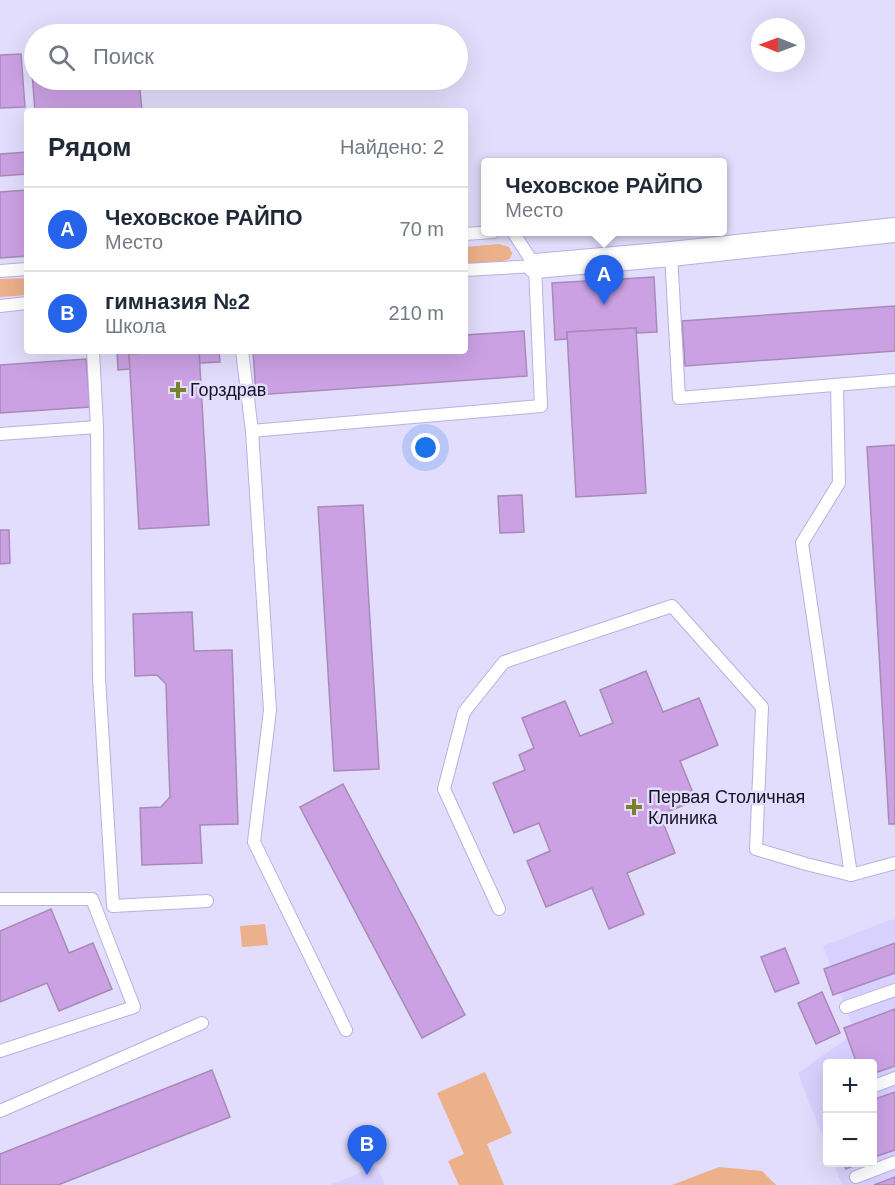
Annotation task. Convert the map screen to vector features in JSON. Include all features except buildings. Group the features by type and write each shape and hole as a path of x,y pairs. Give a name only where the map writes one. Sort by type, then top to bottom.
{"street":[{"path":"535,266 895,230"}],"lane":[{"path":"252,431 541,406 535,266 516,236"},
{"path":"671,254 679,398 895,380"},
{"path":"468,270 535,266"},
{"path":"0,271 24,269"},
{"path":"0,306 24,303"},
{"path":"93,354 97,427 99,678 113,906 207,901"},
{"path":"242,354 252,431 270,710 254,842 346,1030"},
{"path":"837,385 839,483 802,543 851,875"},
{"path":"0,434 97,427"},
{"path":"499,909 444,789 464,712 504,662 672,606 762,707 756,849 851,875 895,863"},
{"path":"0,899 92,899 134,1007 0,1051"},
{"path":"846,1007 895,990"},
{"path":"0,1111 202,1023"},
{"path":"877,1085 895,1078"},
{"path":"856,1177 895,1162"}],"shaded area":[{"path":"499,244 509,247 512,253 510,259 503,261 468,264 468,247"},
{"path":"24,278 24,295 0,297 0,279"},
{"path":"895,918 895,1185 842,1185 835,1167 877,1167 877,1059 823,1059 823,1138 798,1073 855,1033 823,946"},
{"path":"265,924 268,945 242,947 240,926"},
{"path":"485,1072 512,1133 487,1144 504,1185 459,1185 448,1161 464,1154 437,1093"},
{"path":"377,1166 385,1185 330,1185"},
{"path":"719,1167 762,1171 776,1185 672,1185"}],"place":[{"name":"Чеховское РАЙПО","path":"604,305"},
{"name":"Горздрав","path":"178,390"},
{"name":"Первая Столичная Клиника","path":"634,807"},
{"name":"гимназия №2","path":"367,1175"}]}
